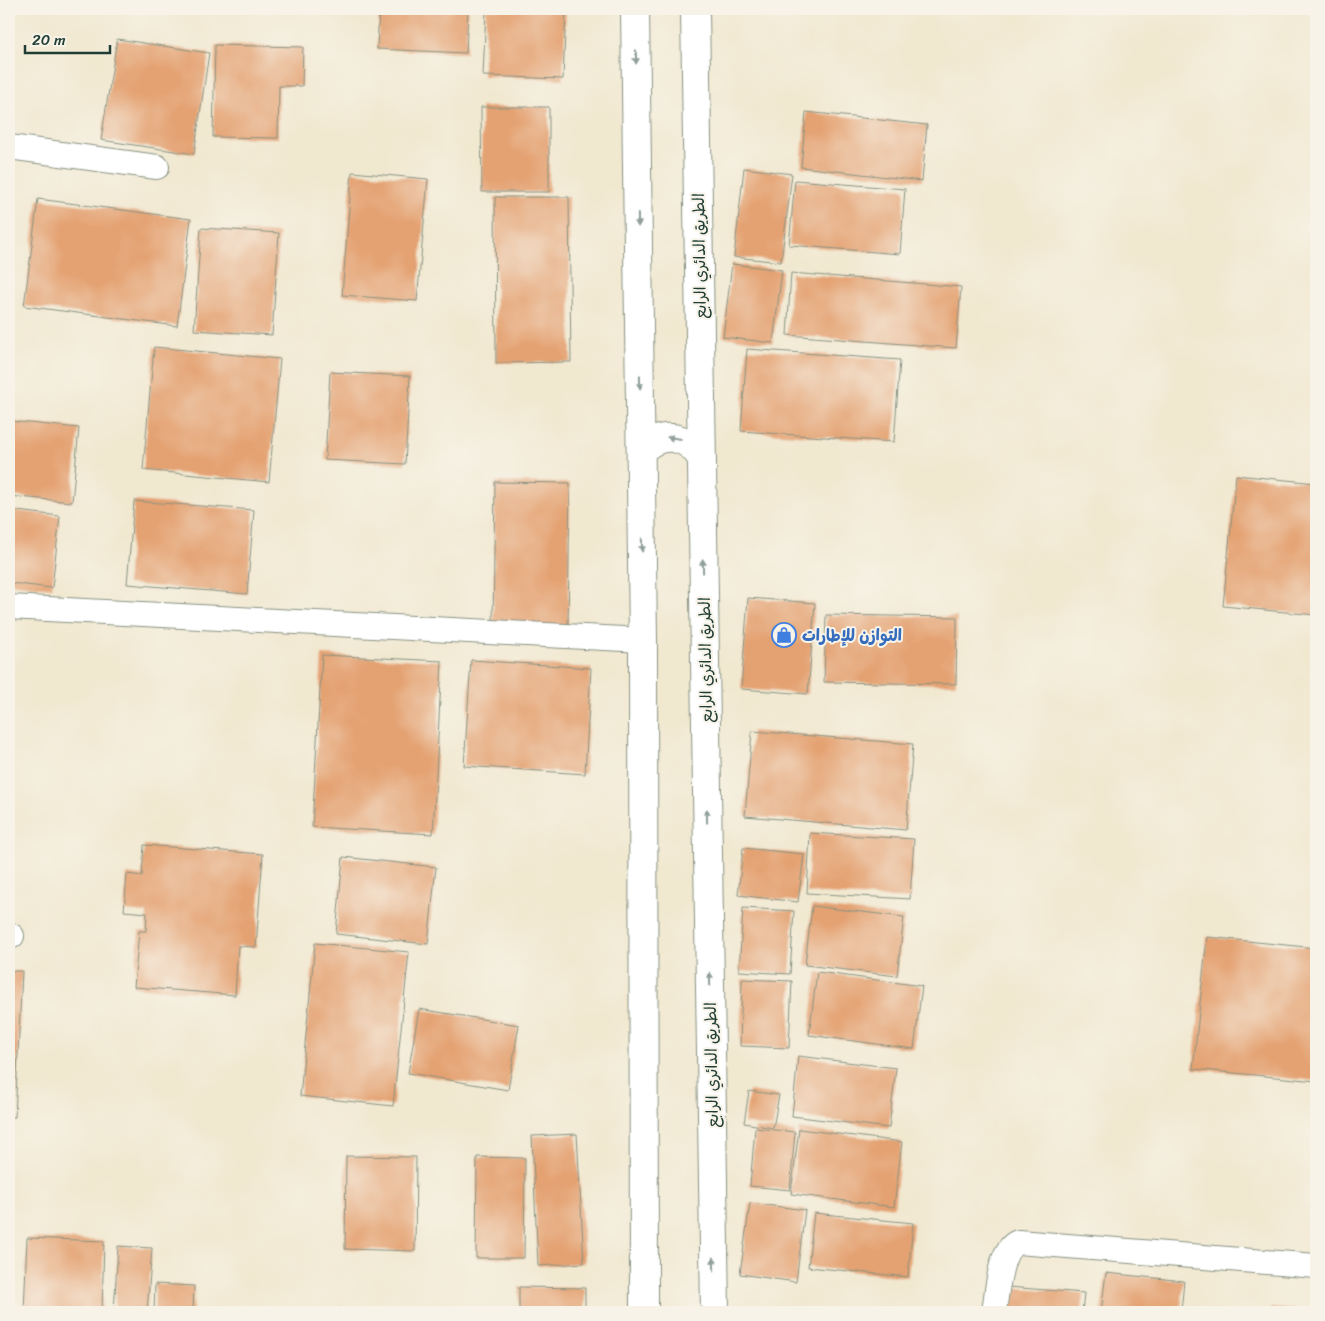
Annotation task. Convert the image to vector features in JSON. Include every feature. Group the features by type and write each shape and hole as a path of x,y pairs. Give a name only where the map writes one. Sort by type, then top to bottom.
{"main road":[{"path":"636,9 643,640 644,1312"},
{"name":"الطريق الدائري الرابع","path":"695,9 715,1312"},
{"path":"641,451 649,443 670,437 690,443 702,459"}],"street":[{"path":"9,147 157,166"},
{"path":"9,607 643,640"},
{"path":"994,1312 1004,1256 1012,1244 1018,1242 1316,1266"}],"building":[{"path":"379,9 468,9 466,53 377,49"},
{"path":"486,9 566,9 563,79 483,76"},
{"path":"117,39 209,53 194,154 101,140"},
{"path":"215,45 303,47 302,86 279,86 278,138 213,137"},
{"path":"481,107 549,107 549,192 482,192"},
{"path":"806,112 927,125 922,181 801,167"},
{"path":"744,168 792,174 781,262 734,257"},
{"path":"352,172 428,179 417,301 342,295"},
{"path":"795,180 905,189 900,254 789,245"},
{"path":"495,197 569,197 571,362 496,363"},
{"path":"38,199 191,219 177,326 24,306"},
{"path":"201,228 279,233 272,335 194,330"},
{"path":"732,264 782,270 773,343 723,337"},
{"path":"791,273 961,287 956,348 787,335"},
{"path":"154,347 280,359 269,482 143,470"},
{"path":"747,349 900,360 894,442 741,431"},
{"path":"330,372 410,376 405,464 325,460"},
{"path":"9,421 79,428 72,502 9,496"},
{"path":"1236,475 1316,483 1316,615 1223,606"},
{"path":"495,482 570,483 568,627 493,626"},
{"path":"134,501 254,510 247,594 127,584"},
{"path":"9,510 60,516 52,588 9,583"},
{"path":"748,598 815,603 808,694 741,689"},
{"path":"826,615 957,617 956,684 824,682"},
{"path":"322,655 442,661 433,834 312,827"},
{"path":"471,660 591,668 585,774 464,766"},
{"path":"752,731 913,744 906,830 745,816"},
{"path":"810,833 914,839 910,899 807,893"},
{"path":"144,845 263,854 256,947 238,946 235,995 134,987 139,931 146,931 147,913 124,911 127,874 142,876"},
{"path":"743,848 804,854 798,902 738,895"},
{"path":"343,857 436,867 428,944 336,934"},
{"path":"812,906 904,917 897,976 805,965"},
{"path":"743,908 794,911 790,974 739,971"},
{"path":"1207,937 1316,948 1316,1081 1193,1069"},
{"path":"315,943 409,952 393,1106 300,1096"},
{"path":"9,971 22,971 15,1117 9,1117"},
{"path":"817,972 922,986 914,1049 809,1035"},
{"path":"742,979 792,981 789,1048 740,1046"},
{"path":"419,1009 519,1025 508,1090 408,1073"},
{"path":"798,1056 896,1068 889,1128 792,1116"},
{"path":"749,1091 779,1095 773,1128 744,1123"},
{"path":"755,1128 795,1132 790,1190 750,1186"},
{"path":"799,1129 902,1142 894,1207 791,1194"},
{"path":"577,1134 584,1263 538,1266 532,1136"},
{"path":"346,1156 416,1157 415,1251 345,1249"},
{"path":"477,1157 525,1158 524,1258 476,1258"},
{"path":"750,1203 805,1210 796,1282 740,1274"},
{"path":"814,1213 913,1223 908,1277 808,1267"},
{"path":"27,1238 104,1241 102,1312 24,1312"},
{"path":"118,1246 152,1248 147,1312 114,1312"},
{"path":"1106,1273 1184,1281 1181,1312 1101,1312"},
{"path":"155,1284 194,1286 193,1312 154,1312"},
{"path":"519,1287 585,1288 585,1312 519,1312"},
{"path":"1008,1287 1084,1293 1082,1312 1006,1312"},
{"path":"338,1308 362,1311 362,1312 338,1312"},
{"path":"1271,1308 1311,1311 1311,1312 1271,1312"}],"place":[{"name":"التوازن للإطارات","path":"784,635"}]}
